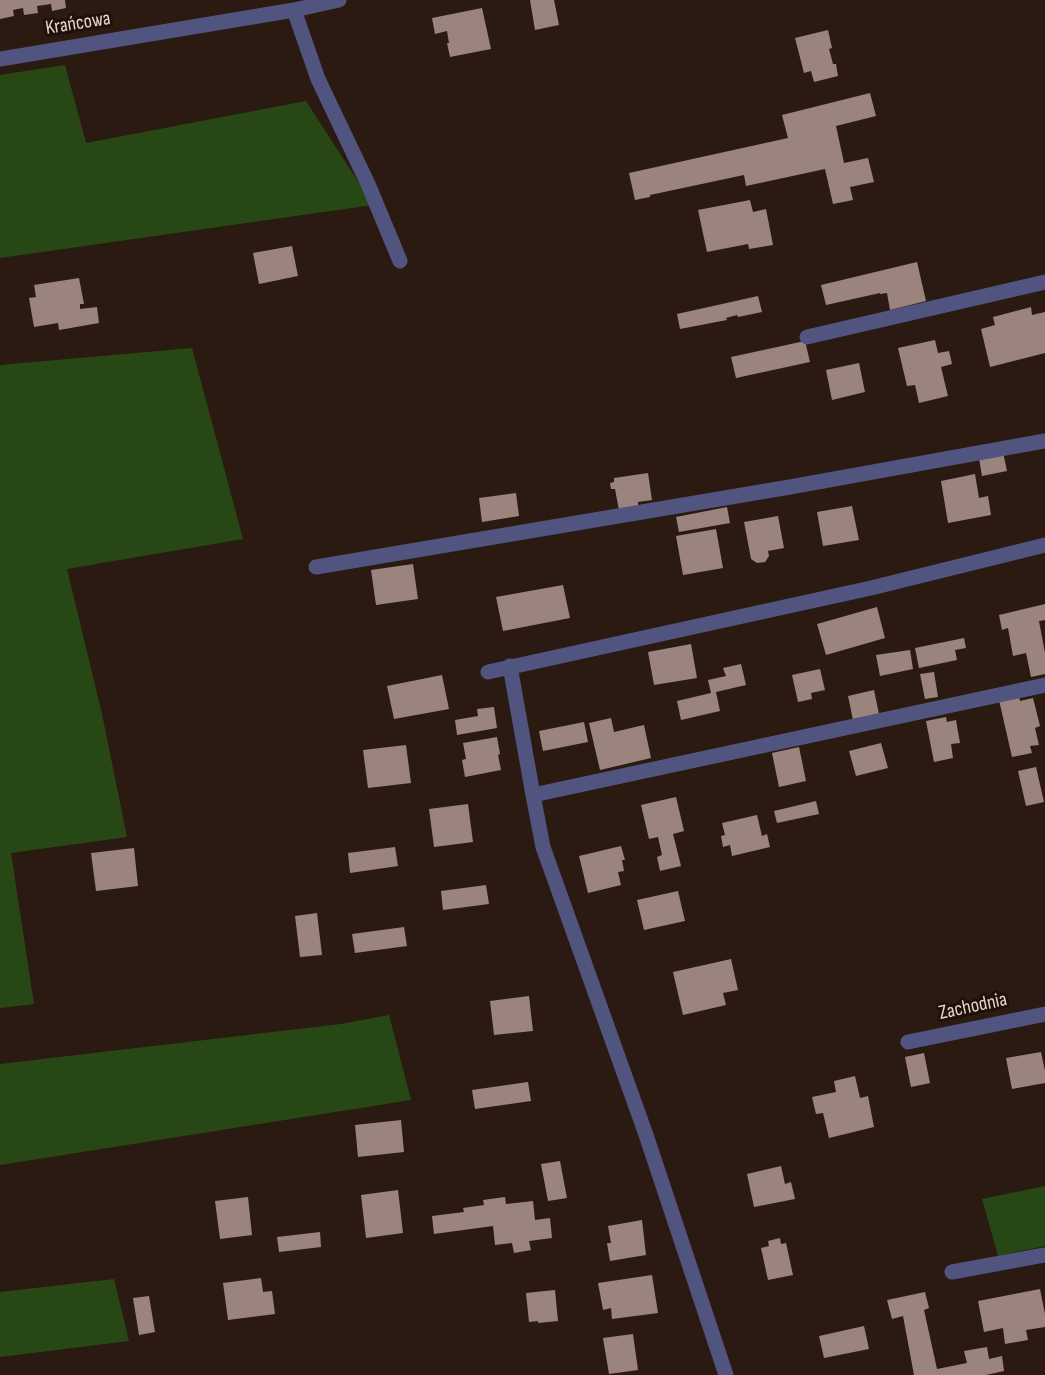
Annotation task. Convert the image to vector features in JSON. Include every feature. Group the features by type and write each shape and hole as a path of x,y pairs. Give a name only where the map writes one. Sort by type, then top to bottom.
{"street":[{"name":"Krańcowa","path":"0,58 294,10 339,0"},
{"path":"294,10 318,79 368,184 400,261"},
{"path":"807,337 1045,282"},
{"path":"316,567 790,487 1045,441"},
{"path":"488,672 871,588 1045,545"},
{"path":"510,666 543,848 645,1132 726,1375"},
{"path":"533,795 1045,686"},
{"name":"Zachodnia","path":"908,1042 1045,1014"},
{"path":"952,1272 1045,1255"}],"green space":[{"path":"65,65 86,143 306,101 373,205 0,258 0,75"},
{"path":"192,348 243,539 67,569 102,714 127,837 11,853 34,1004 0,1008 0,365"},
{"path":"389,1015 411,1100 0,1165 0,1064 341,1024"},
{"path":"1045,1186 1045,1246 998,1256 982,1199"},
{"path":"114,1279 129,1341 0,1357 0,1292"}],"building":[{"path":"0,0 65,0 66,8 52,11 51,4 37,6 38,13 24,15 23,8 13,10 14,16 0,19"},
{"path":"530,0 554,0 559,25 535,30"},
{"path":"482,8 491,49 450,57 447,31 435,34 432,18"},
{"path":"828,30 832,48 829,49 833,64 836,64 838,76 814,82 811,71 804,73 795,38"},
{"path":"870,93 876,116 836,126 844,163 868,158 874,182 850,187 853,200 833,204 825,169 746,186 744,175 635,200 629,173 788,138 782,115"},
{"path":"750,200 753,212 766,209 773,245 749,249 748,244 707,252 698,210"},
{"path":"292,246 298,276 259,284 253,253"},
{"path":"917,262 926,301 890,310 887,293 880,293 826,305 821,285"},
{"path":"79,278 84,304 80,304 80,309 97,307 99,323 59,330 58,323 34,327 29,298 36,297 34,285"},
{"path":"758,296 762,312 738,317 737,315 726,318 727,320 680,329 677,314"},
{"path":"1031,307 1032,315 1045,312 1045,353 990,367 981,329 995,325 993,317"},
{"path":"935,340 938,353 949,351 952,364 941,367 948,396 919,403 915,385 907,386 898,348"},
{"path":"805,341 810,362 736,378 731,357"},
{"path":"859,363 865,392 832,400 826,370"},
{"path":"1003,452 1007,471 982,476 979,458"},
{"path":"648,473 652,500 638,502 638,507 619,510 615,489 611,489 610,483 614,482 614,478"},
{"path":"975,474 979,498 988,496 991,515 948,523 941,481"},
{"path":"516,493 519,516 482,522 479,498"},
{"path":"852,506 859,540 823,546 817,512"},
{"path":"727,507 730,523 679,532 676,517"},
{"path":"778,516 784,548 768,551 769,556 765,562 757,563 751,559 744,522"},
{"path":"716,529 723,568 683,575 676,536"},
{"path":"413,564 418,599 376,605 371,570"},
{"path":"563,585 570,618 503,631 496,597"},
{"path":"1045,604 1045,620 1039,621 1045,653 1045,674 1031,677 1026,653 1013,656 1008,628 1002,630 999,615"},
{"path":"877,607 885,638 826,655 817,624"},
{"path":"964,638 966,648 955,650 957,660 919,668 915,648"},
{"path":"691,644 697,678 654,685 648,652"},
{"path":"910,650 913,669 880,676 876,655"},
{"path":"741,664 746,685 716,692 720,711 681,720 677,701 711,693 708,680 726,676 723,668"},
{"path":"820,669 825,690 811,693 812,699 798,702 792,675"},
{"path":"934,672 938,697 925,699 920,674"},
{"path":"442,675 449,709 394,719 387,686"},
{"path":"874,690 879,714 853,720 848,696"},
{"path":"1019,696 1020,701 1033,698 1040,726 1035,728 1039,745 1030,746 1032,753 1012,757 999,700"},
{"path":"494,707 497,728 457,735 455,720 478,716 477,709"},
{"path":"946,717 947,722 956,720 960,743 951,744 953,758 934,762 926,721"},
{"path":"611,718 614,732 644,725 651,758 600,770 589,723"},
{"path":"584,722 588,742 543,751 539,731"},
{"path":"497,737 501,770 465,777 462,760 466,759 463,743"},
{"path":"881,743 888,768 856,776 849,751"},
{"path":"406,745 411,783 368,788 363,750"},
{"path":"799,747 806,781 779,787 772,753"},
{"path":"1036,767 1044,802 1026,806 1018,771"},
{"path":"676,797 684,831 673,834 681,866 660,871 657,857 662,855 658,837 649,839 641,805"},
{"path":"816,801 819,814 777,823 774,811"},
{"path":"468,804 473,842 434,847 429,809"},
{"path":"757,815 762,836 767,834 770,847 732,856 730,845 723,847 721,836 725,835 722,823"},
{"path":"621,846 625,860 622,860 624,871 618,872 621,885 588,893 579,856"},
{"path":"395,847 398,866 350,873 348,853"},
{"path":"134,848 138,886 96,891 91,853"},
{"path":"486,885 489,904 443,910 441,891"},
{"path":"678,891 685,921 644,930 637,900"},
{"path":"317,913 322,955 300,957 295,916"},
{"path":"404,927 407,946 355,953 352,934"},
{"path":"731,959 738,990 723,993 726,1005 683,1015 673,972"},
{"path":"529,996 533,1031 494,1035 490,1001"},
{"path":"1041,1052 1045,1083 1012,1089 1006,1058"},
{"path":"924,1053 930,1083 911,1087 905,1057"},
{"path":"855,1076 860,1098 868,1096 874,1127 829,1138 823,1113 816,1114 812,1097 836,1092 834,1081"},
{"path":"528,1082 531,1101 475,1109 472,1090"},
{"path":"401,1120 404,1152 358,1157 355,1125"},
{"path":"560,1161 567,1198 548,1201 541,1164"},
{"path":"781,1166 785,1184 791,1182 795,1199 754,1207 747,1174"},
{"path":"398,1190 403,1233 366,1238 361,1195"},
{"path":"248,1197 252,1235 220,1239 215,1201"},
{"path":"505,1197 506,1204 533,1201 535,1220 550,1218 552,1238 529,1241 531,1250 514,1253 512,1243 495,1245 493,1226 434,1234 432,1216 464,1212 463,1208 484,1205 483,1200"},
{"path":"642,1220 646,1255 610,1261 607,1243 611,1243 608,1226"},
{"path":"320,1232 321,1247 279,1252 277,1237"},
{"path":"780,1238 781,1244 786,1243 793,1275 768,1280 761,1248 769,1246 768,1241"},
{"path":"652,1275 658,1313 612,1319 611,1308 603,1310 598,1283"},
{"path":"261,1278 263,1292 272,1291 275,1314 228,1320 223,1283"},
{"path":"1040,1289 1045,1327 1026,1330 1028,1340 1005,1344 1003,1328 984,1332 978,1301"},
{"path":"555,1290 558,1321 529,1322 526,1293"},
{"path":"925,1292 929,1308 924,1310 937,1369 967,1363 964,1351 987,1347 989,1359 1002,1356 1004,1371 986,1375 914,1375 903,1316 892,1319 887,1300"},
{"path":"149,1296 155,1332 139,1335 133,1298"},
{"path":"864,1326 869,1349 824,1358 819,1336"},
{"path":"633,1334 638,1370 609,1374 603,1338"}]}
